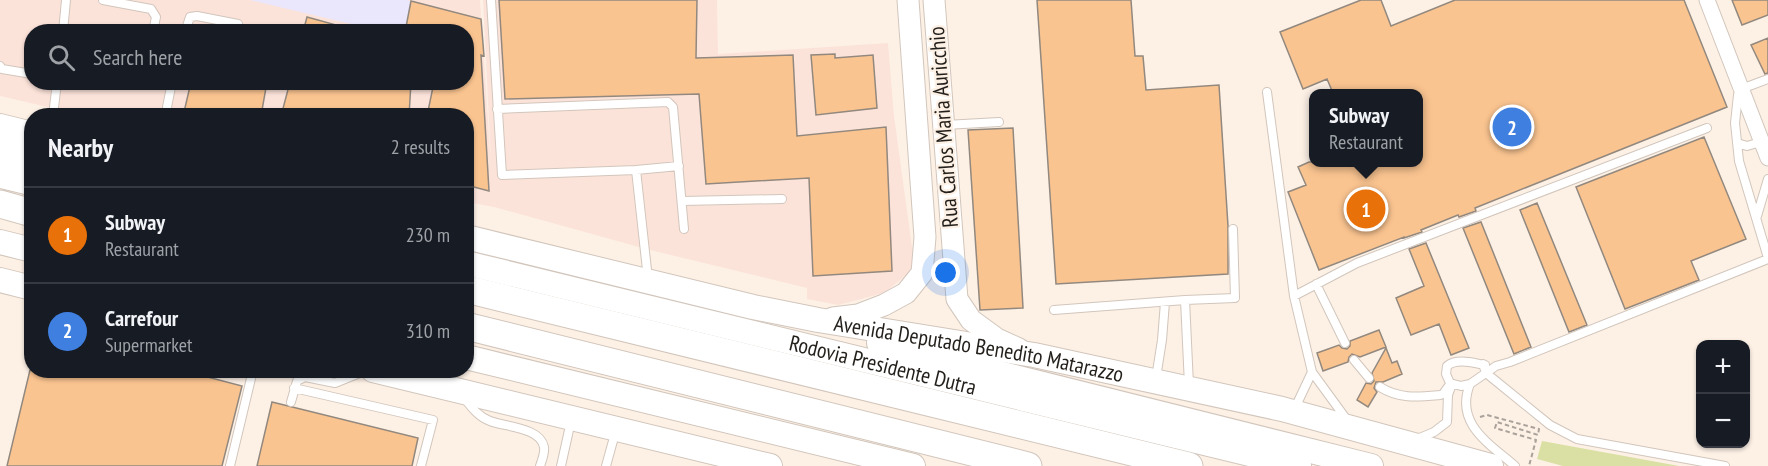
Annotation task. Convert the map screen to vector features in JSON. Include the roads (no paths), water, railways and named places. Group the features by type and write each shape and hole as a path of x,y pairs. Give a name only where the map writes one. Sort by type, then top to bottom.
{"highway":[{"path":"0,174 24,180"},
{"path":"0,204 24,211"},
{"name":"Rodovia Presidente Dutra","path":"474,291 1189,466"},
{"path":"474,328 1028,466"}],"main road":[{"name":"Rua Carlos Maria Auricchio","path":"818,320 858,315 884,305 906,293 922,273 925,237 908,0"},
{"name":"Rua Carlos Maria Auricchio","path":"934,0 957,299 971,320 997,339 1034,355"},
{"path":"0,126 24,132"},
{"path":"0,150 24,156"},
{"name":"Avenida Deputado Benedito Matarazzo","path":"474,239 753,307 818,320 1034,355 1293,412 1491,466"},
{"path":"0,242 24,248"},
{"name":"Rodovia Presidente Dutra","path":"474,265 1299,466"},
{"path":"0,280 24,286"},
{"path":"753,307 915,353 1371,466"},
{"path":"474,359 913,466"},
{"path":"405,378 770,466"}],"street":[{"path":"1710,3 1768,158"}],"lane":[{"path":"64,24 66,0"},
{"path":"103,0 152,9 156,17 155,24"},
{"path":"491,0 502,175 636,170 679,166"},
{"path":"188,24 190,17 197,16 238,24"},
{"path":"0,66 8,72 24,73"},
{"path":"1451,384 1461,386 1470,384 1496,366 1768,258 1739,161 1735,123 1738,95 1741,89 1768,78"},
{"path":"54,108 56,90"},
{"path":"166,108 170,90"},
{"path":"1267,92 1294,296 1312,372 1353,429"},
{"path":"497,109 668,102 673,107 684,229"},
{"path":"943,125 999,122"},
{"path":"1294,296 1357,263 1707,128"},
{"path":"1737,143 1747,146 1761,142"},
{"path":"636,170 649,282"},
{"path":"1756,216 1768,179"},
{"path":"682,201 782,199"},
{"path":"1054,310 1235,298 1233,229"},
{"path":"1316,284 1345,343"},
{"path":"1185,300 1189,389"},
{"path":"1155,382 1165,302"},
{"path":"1354,360 1369,378"},
{"path":"1407,443 1434,432 1447,422 1448,395 1451,384 1446,371 1449,364 1462,362 1496,366"},
{"path":"1483,364 1486,374 1550,425 1577,439 1725,466"},
{"path":"1293,412 1312,372"},
{"path":"230,466 251,378"},
{"path":"291,402 297,381 303,378"},
{"path":"310,378 335,383 348,378"},
{"path":"1380,387 1396,396 1434,395 1443,394 1451,384"},
{"path":"1470,384 1467,393 1467,412 1473,427 1515,466"},
{"path":"294,388 434,420 421,466"},
{"path":"458,391 476,413 488,421 533,433 541,439 544,449 540,466"},
{"path":"561,466 572,418"},
{"path":"606,466 616,429"}],"place":[{"name":"Carrefour","path":"1512,127"},
{"name":"Subway","path":"1366,209"}]}
